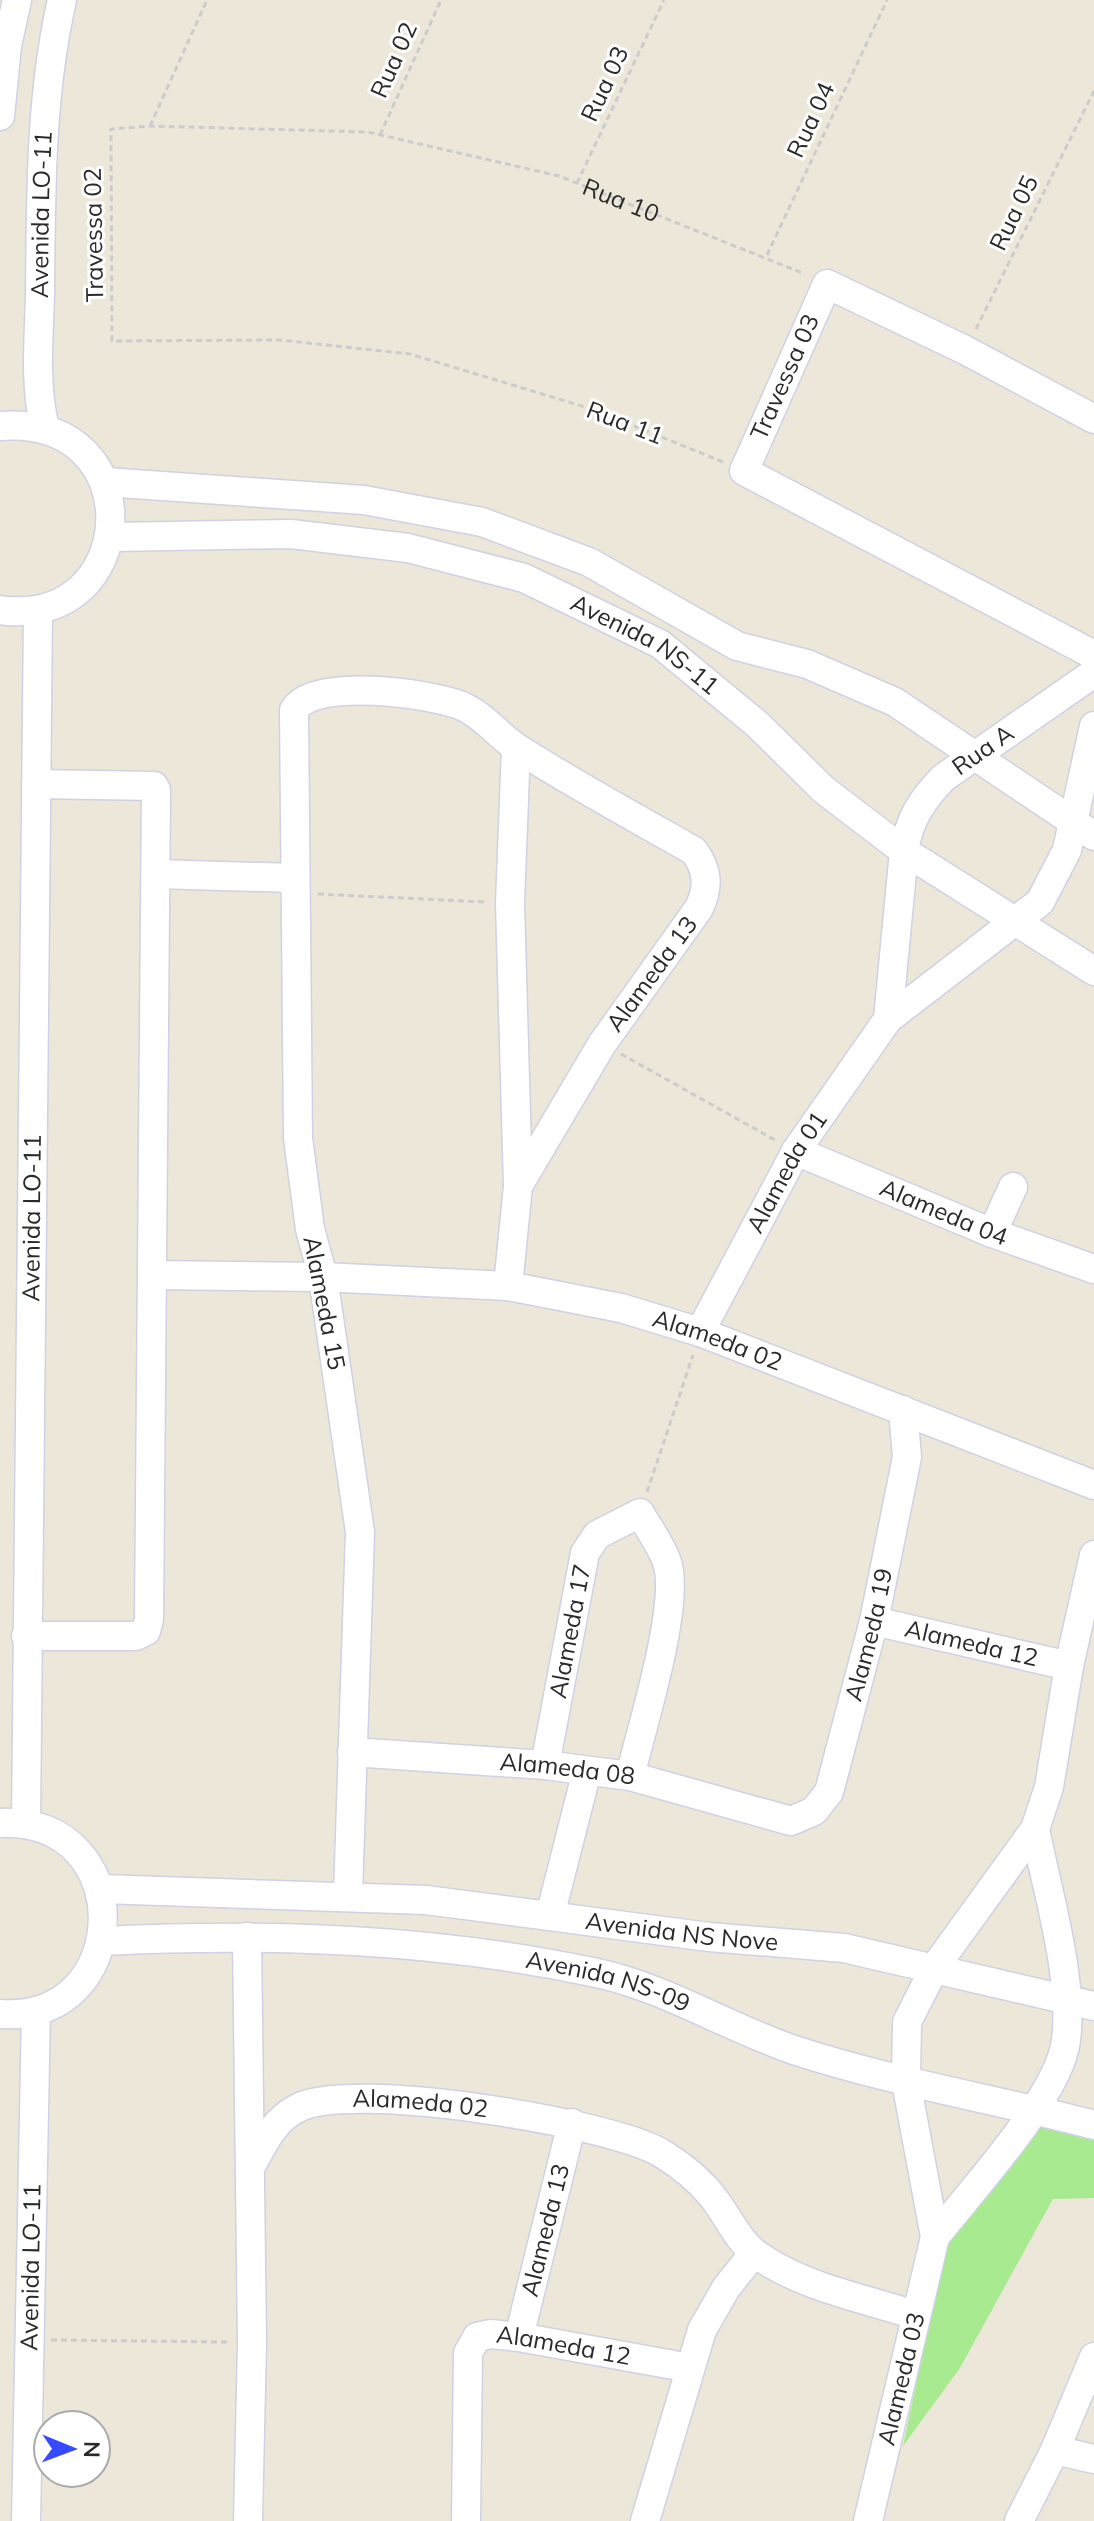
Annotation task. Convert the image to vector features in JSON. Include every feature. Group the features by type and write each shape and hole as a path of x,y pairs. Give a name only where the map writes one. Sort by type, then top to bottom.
{"street":[{"name":"Avenida LO-11","path":"0,116 7,46 17,0"},
{"name":"Avenida LO-11","path":"45,428 39,392 41,178 47,86 62,0"},
{"path":"827,284 965,350 1094,419"},
{"name":"Travessa 03","path":"744,471 827,284"},
{"path":"0,426 45,428 70,440 91,458 105,482 112,509 111,537 101,563 86,584 64,601 38,610 0,610"},
{"path":"744,471 1094,655"},
{"name":"Avenida NS-11","path":"105,482 364,500 482,522 589,562 737,646 807,664 895,702 1083,828"},
{"name":"Avenida NS-11","path":"111,537 291,534 408,548 524,578 660,644 757,724 824,790 904,851 1094,971"},
{"name":"Avenida LO-11","path":"13,1824 26,1636 38,610"},
{"name":"Rua A","path":"888,1019 904,851 908,826 923,799 943,778 1094,673"},
{"name":"Alameda 13","path":"294,710 299,700 308,695 339,690 443,700 477,714 516,748 694,851 706,871 707,886 699,908 602,1044 518,1186"},
{"name":"Alameda 15","path":"294,710 298,1138 310,1229 323,1277 360,1532 348,1895"},
{"path":"888,1019 1040,902 1067,850 1083,828 1094,726"},
{"name":"Alameda 13","path":"508,1286 518,1186 510,903 516,748"},
{"path":"26,1636 136,1636 146,1631 149,1619 156,874 154,786 36,784"},
{"path":"156,874 294,886"},
{"name":"Alameda 01","path":"700,1332 796,1151 888,1019"},
{"name":"Alameda 04","path":"796,1151 992,1233 1094,1269"},
{"path":"992,1233 1013,1187"},
{"name":"Alameda 02","path":"153,1275 323,1277 508,1286 621,1308 700,1332 1094,1485"},
{"name":"Alameda 19","path":"776,1819 803,1819 823,1803 874,1621 907,1457 903,1410"},
{"path":"630,1776 665,1626 669,1586 667,1563 640,1513"},
{"name":"Alameda 17","path":"545,1765 585,1553 597,1535 640,1513"},
{"path":"935,2237 906,2082 907,2022 935,1967 1035,1829 1049,1787 1069,1666 1094,1555"},
{"name":"Alameda 12","path":"874,1621 1069,1666"},
{"name":"Alameda 08","path":"352,1752 545,1765 630,1776 776,1819"},
{"path":"550,1916 587,1771"},
{"path":"0,2014 36,2011 66,1996 89,1972 102,1941 102,1889 76,1851 54,1834 13,1824"},
{"path":"935,2237 1034,2109 1061,2062 1066,2041 1067,1997 1035,1829"},
{"name":"Avenida NS Nove","path":"102,1889 264,1897 348,1895 426,1900 709,1937 844,1948 1067,1997 1094,2006"},
{"path":"247,1937 250,2168"},
{"name":"Avenida NS-09","path":"102,1941 247,1937 426,1947 525,1959 629,1981 789,2048 906,2082 1094,2125"},
{"name":"Avenida LO-11","path":"26,2521 36,2011"},
{"name":"Alameda 02","path":"248,2521 252,2343 250,2168 271,2130 300,2106 328,2099 446,2104 572,2123 631,2139 661,2153 710,2193 754,2253 810,2283 915,2315"},
{"name":"Alameda 13","path":"519,2337 572,2123"},
{"name":"Alameda 03","path":"868,2521 935,2237"},
{"path":"645,2521 690,2368 711,2310 754,2253"},
{"name":"Alameda 12","path":"466,2521 468,2353 477,2337 491,2334 519,2337 690,2368"},
{"path":"1019,2521 1055,2450 1094,2357"},
{"path":"1055,2450 1094,2459"}],"path":[{"path":"150,126 207,0"},
{"name":"Rua 02","path":"380,135 441,0"},
{"name":"Rua 03","path":"577,183 664,0"},
{"name":"Rua 04","path":"767,255 887,0"},
{"name":"Rua 05","path":"965,350 1094,91"},
{"name":"Rua 10","path":"111,129 150,126 380,135 577,183 767,255 827,284"},
{"name":"Travessa 02","path":"111,129 112,341"},
{"name":"Rua 11","path":"112,341 280,340 410,354 595,410 744,471"},
{"path":"294,886 510,903"},
{"path":"602,1044 796,1151"},
{"path":"640,1513 700,1332"},
{"path":"28,2340 252,2343"}],"green space":[{"path":"1032,2123 1094,2134 1094,2198 1053,2199 960,2368 903,2446 946,2246"}]}
